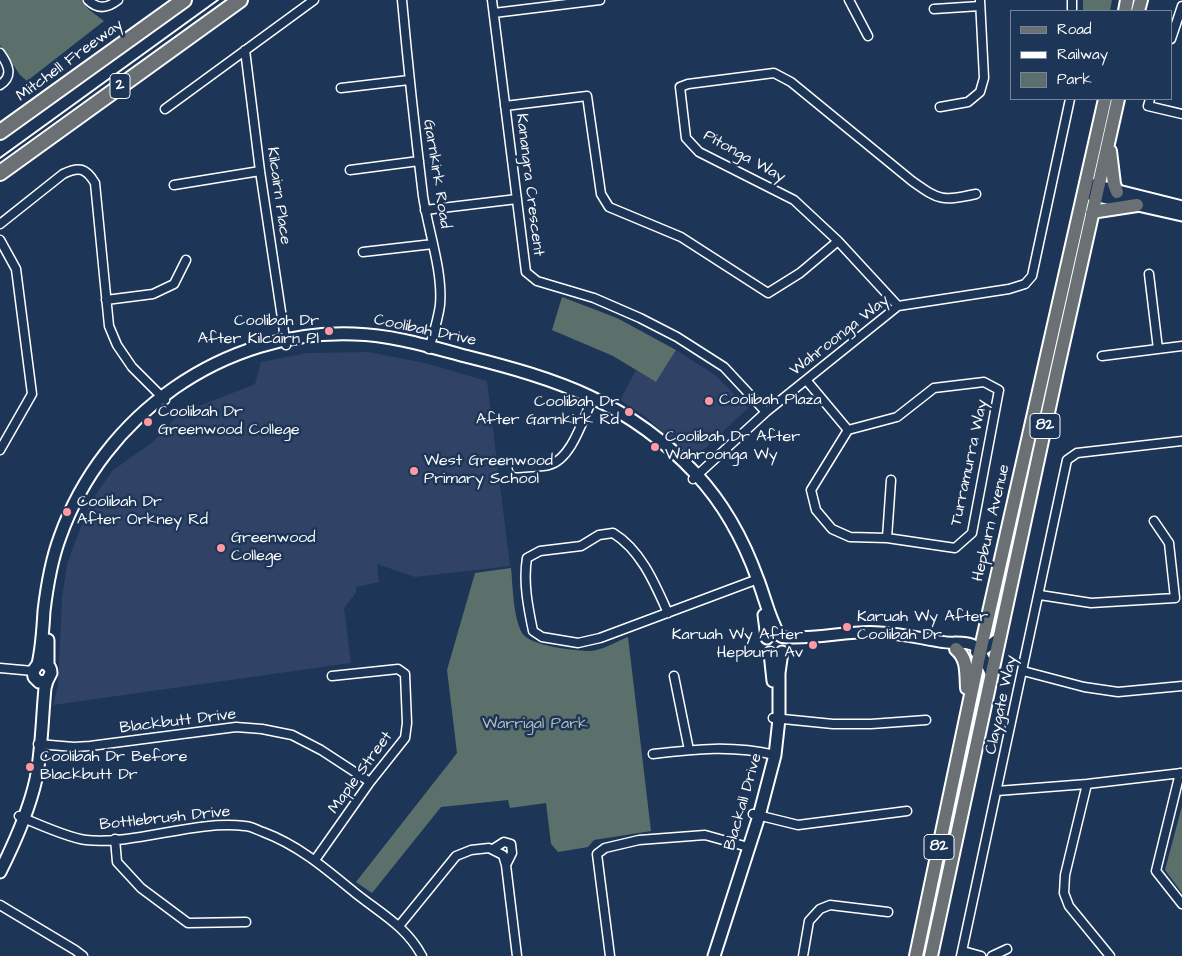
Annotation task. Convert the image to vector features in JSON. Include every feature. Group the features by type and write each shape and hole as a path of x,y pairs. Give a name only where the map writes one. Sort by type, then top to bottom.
{"highway":[{"name":"Mitchell Freeway","path":"0,132 184,0"},
{"name":"2","path":"0,173 240,0"}],"main road":[{"name":"Hepburn Avenue","path":"916,956 980,652 1091,190 1105,100"},
{"name":"Hepburn Avenue","path":"931,956 998,639 1092,213 1091,190 1110,136 1118,100"},
{"path":"1110,136 1112,169 1117,192"},
{"path":"1091,190 1117,192 1182,207"},
{"path":"1091,190 1137,205 1182,215"},
{"path":"1092,213 1137,205"},
{"name":"Coolibah Drive","path":"0,872 3,855 36,779 40,672 54,581 72,523 94,481 118,448 164,399 229,363 286,342 362,340 429,349 592,400 641,432 695,477 730,532 755,580 782,643"},
{"name":"Coolibah Drive","path":"755,580 764,614 767,638"},
{"path":"772,635 782,643 777,655 770,653 765,647 767,638 772,635"},
{"name":"Blackall Drive","path":"708,956 756,815 771,755 782,643"},
{"path":"956,649 962,654 966,674 967,689 960,720 962,737"},
{"name":"Blackall Drive","path":"770,653 776,718"},
{"name":"Blackall Drive","path":"714,956 745,846"}],"street":[{"path":"88,0 95,5 104,7 118,0"},
{"path":"165,109 314,0"},
{"name":"Garnkirk Road","path":"402,0 409,80 425,210 433,244 440,303 429,349"},
{"name":"Kanangra Crescent","path":"492,0 526,272 537,281 594,298 677,337 724,367 766,412"},
{"path":"494,13 600,0"},
{"path":"849,0 868,36"},
{"path":"934,9 980,3 984,78 980,92 968,102 940,107"},
{"path":"1172,35 1182,6"},
{"name":"Kilcairn Place","path":"245,50 260,171 286,342"},
{"path":"0,53 8,64 9,73 7,79 0,85"},
{"name":"Pitonga Way","path":"898,306 838,241 794,200 699,152 686,138 680,87 696,82 774,73 792,82 932,196 949,199 976,194"},
{"path":"341,88 409,80"},
{"path":"505,106 587,96 601,194 609,207 681,237 768,293 800,273 838,241"},
{"name":"Wahroonga Way","path":"695,477 766,412 898,306 1009,289 1025,284 1032,276 1070,100"},
{"path":"1150,100 1148,106 1182,114"},
{"path":"350,170 419,161"},
{"path":"0,224 63,174 73,169 89,173 95,183 109,326 117,345 132,367 164,399"},
{"path":"174,185 260,171"},
{"path":"425,210 517,199"},
{"path":"0,240 16,269 32,394 0,450"},
{"path":"363,252 433,244"},
{"path":"106,300 153,294 174,284 186,260"},
{"path":"1149,274 1158,349"},
{"path":"1102,356 1182,346"},
{"path":"807,380 848,430"},
{"name":"Turramurra Way","path":"984,382 999,390 972,533 955,548 887,538 850,537 832,529 816,510 811,490 848,430 898,417 934,388 984,382"},
{"path":"517,468 548,465 560,459 569,450 592,400"},
{"name":"Claygate Way","path":"962,953 1068,460 1077,453 1182,441"},
{"path":"887,538 891,480"},
{"path":"1040,594 1091,603 1175,598 1169,543 1154,521"},
{"path":"668,613 651,574 624,540 613,533 599,535 581,546 540,551 527,558 524,570 527,601 533,631 542,637 578,643 600,638 668,613 755,580"},
{"path":"782,643 829,634 872,632 904,634 944,643 975,646 991,674"},
{"path":"944,643 956,649 980,652 998,639"},
{"path":"0,668 40,672"},
{"name":"Maple Street","path":"315,860 370,782 405,738 407,723 405,674 398,669 332,676"},
{"path":"1023,670 1084,687 1118,692 1182,686"},
{"path":"674,676 689,750"},
{"path":"776,718 832,724 871,724 926,720"},
{"name":"Blackbutt Drive","path":"38,744 74,747 90,746 236,727 262,729 292,735 322,750 370,782"},
{"path":"653,754 738,748 771,755"},
{"path":"998,791 1087,784 1181,773 1156,871 1182,904"},
{"path":"1087,784 1065,875 1064,893 1069,906 1110,956"},
{"path":"756,815 798,825 907,811"},
{"name":"Bottlebrush Drive","path":"21,817 79,839 115,839 208,826 246,826 282,840 315,860 399,926 414,941 422,956"},
{"path":"610,956 597,854 605,848 639,840 705,835 745,846"},
{"path":"115,839 117,862 140,888 188,924 246,922"},
{"path":"399,926 456,856 470,850 493,849 504,842 511,844 512,853 506,865"},
{"path":"493,849 502,854 506,865 517,956"},
{"path":"0,905 82,956"},
{"path":"803,956 810,921 820,909 830,905 888,912"},
{"path":"992,956 1007,949"},
{"path":"962,953 981,956"}],"shaded area":[{"name":"Coolibah Plaza","path":"676,350 715,375 748,408 695,458 688,455 646,417 620,400 636,370 656,382"},
{"name":"Greenwood College","path":"369,352 425,363 487,381 510,566 415,577 377,564 379,582 356,587 356,593 344,608 351,663 53,705 58,686 62,598 67,564 90,503 112,471 154,441 179,414 255,384 261,362 307,353"}],"green space":[{"path":"0,0 83,0 88,9 104,21 27,81 20,75 0,45"},
{"path":"1083,0 1112,0 1110,10 1083,10"},
{"path":"562,297 617,318 676,350 656,382 613,356 552,330"},
{"name":"Warrigal Park","path":"511,568 517,618 522,633 526,638 554,647 591,651 628,637 651,831 594,840 588,847 558,852 551,844 546,803 510,808 508,800 441,807 372,893 356,882 457,753 447,670 475,573"},
{"path":"1182,806 1182,893 1165,870"}],"railway":[{"path":"0,158 218,0"}],"place":[{"name":"Coolibah Dr After Kilcairn Pl","path":"329,331"},
{"name":"Coolibah Plaza","path":"709,401"},
{"name":"Coolibah Dr After Garnkirk Rd","path":"629,412"},
{"name":"Coolibah Dr Greenwood College","path":"148,422"},
{"name":"Coolibah Dr After Wahroonga Wy","path":"655,447"},
{"name":"West Greenwood Primary School","path":"414,471"},
{"name":"Coolibah Dr After Orkney Rd","path":"67,512"},
{"name":"Greenwood College","path":"221,548"},
{"name":"Karuah Wy After Coolibah Dr","path":"847,627"},
{"name":"Karuah Wy After Hepburn Av","path":"813,645"},
{"name":"Coolibah Dr Before Blackbutt Dr","path":"30,767"}]}
